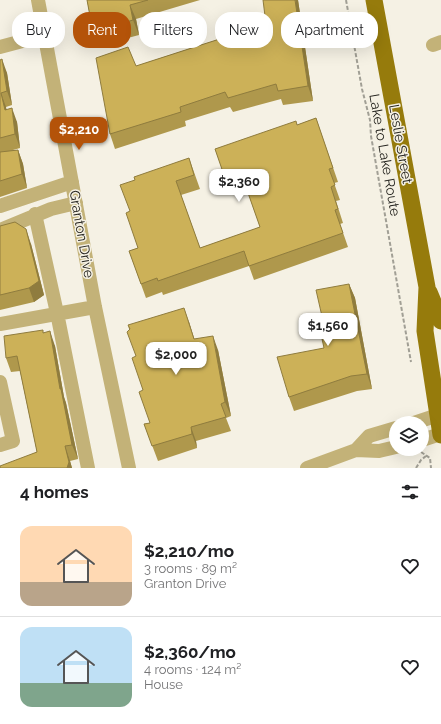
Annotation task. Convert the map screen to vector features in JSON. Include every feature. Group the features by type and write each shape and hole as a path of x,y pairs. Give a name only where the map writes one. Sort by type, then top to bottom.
{"main road":[{"name":"Leslie Street","path":"374,0 427,287 441,321"},
{"name":"Leslie Street","path":"427,287 425,331 440,415 441,435"}],"street":[{"name":"Granton Drive","path":"38,0 40,12"},
{"path":"0,47 12,44"},
{"name":"Granton Drive","path":"47,48 95,306 129,468"},
{"path":"0,206 72,182"},
{"path":"0,230 35,214 76,203"},
{"path":"35,214 57,313 88,468"},
{"path":"0,324 95,306"},
{"path":"0,382 13,441 0,445"},
{"path":"429,418 440,415"},
{"path":"356,450 369,436 389,430"},
{"path":"429,442 441,435"},
{"path":"307,468 356,450 379,451 389,449"}],"path":[{"name":"Lake to Lake Route","path":"346,0 362,89 370,120 371,136 411,362"},
{"path":"416,468 421,460 426,456 430,458 431,468"}],"building":[{"path":"87,0 148,0 130,5 133,20 131,21 131,12 89,12"},
{"path":"263,0 295,0 297,12 281,12 281,48 302,48 308,86 278,91 276,84 228,98 225,92 180,107 181,112 110,134 96,58 128,48 136,66 192,48 207,48 207,43 215,40 215,48 273,48 273,12 264,12"},
{"path":"2,59 7,91 1,93 5,110 12,108 15,134 0,138 0,60"},
{"path":"316,118 333,168 329,169 335,185 331,187 338,209 335,210 343,233 249,266 244,251 158,281 157,278 141,284 129,251 138,248 126,213 130,211 120,185 135,180 134,177 189,158 194,175 176,181 200,248 260,227 241,173 225,178 215,149 296,121 297,125"},
{"path":"18,150 22,174 0,181 0,152"},
{"path":"15,222 26,229 39,281 29,288 0,295 0,226"},
{"path":"349,284 367,374 351,376 289,397 277,357 324,348 321,334 326,334 316,290"},
{"path":"184,308 194,339 213,336 225,402 221,404 226,417 191,427 192,434 152,446 144,424 150,423 139,392 143,390 132,358 136,356 127,332 130,329 128,325"},
{"path":"43,330 43,333 50,331 72,445 65,446 69,462 67,468 0,468 0,466 37,452 17,356 6,358 4,336"}]}
